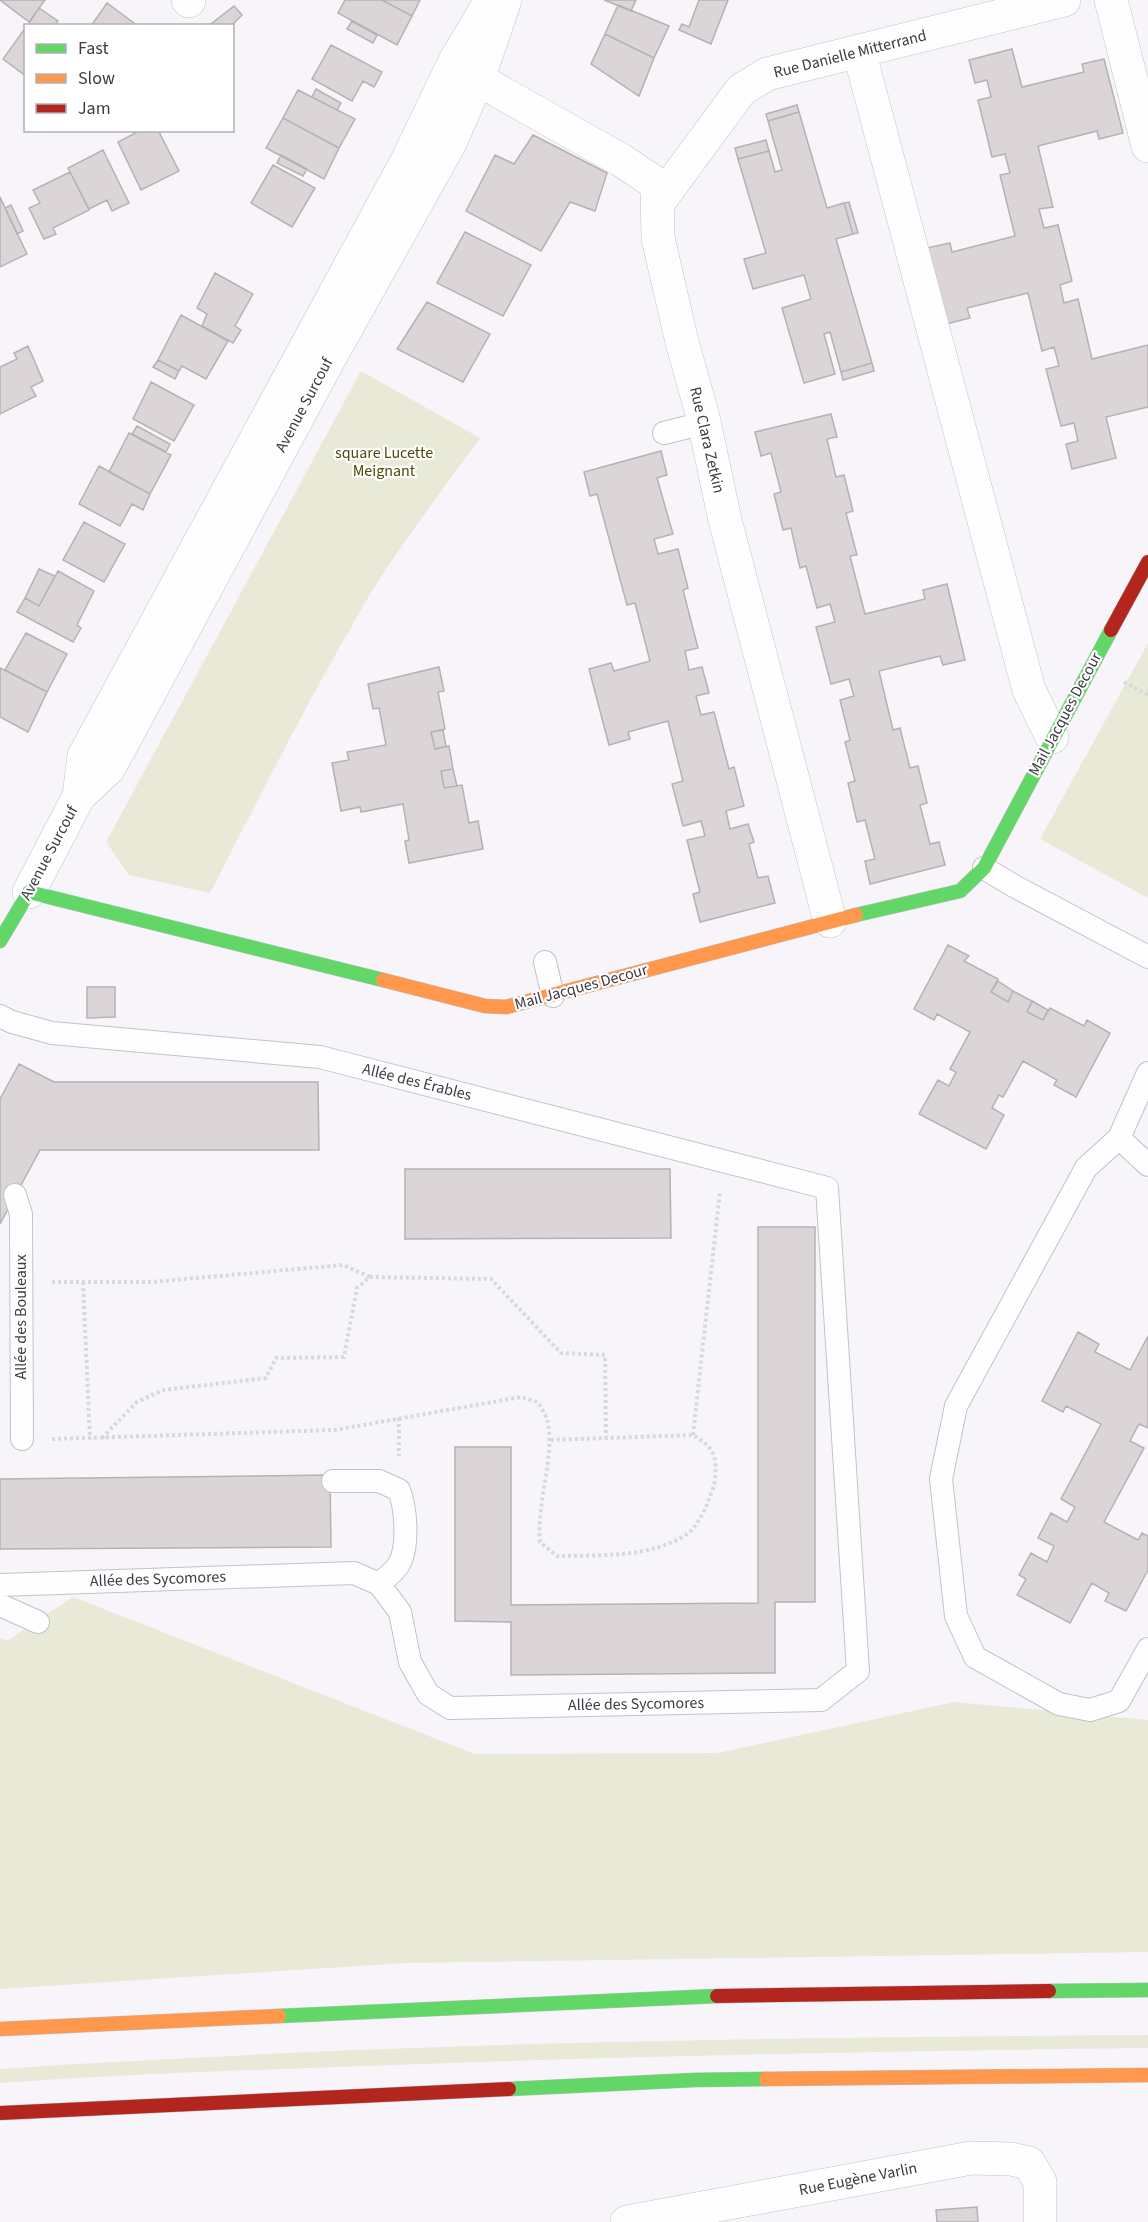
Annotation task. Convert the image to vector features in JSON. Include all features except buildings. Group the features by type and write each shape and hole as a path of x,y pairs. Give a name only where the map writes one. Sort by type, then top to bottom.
{"main road":[{"name":"Mail Jacques Decour","path":"29,892 485,1006 506,1007 830,921 960,891 984,868 1052,737 1148,562"},
{"name":"Avenue Surcouf","path":"0,941 29,892"},
{"path":"0,2029 705,1996 1148,1990"},
{"path":"0,2113 694,2080 1148,2075"}],"street":[{"name":"Avenue Surcouf","path":"466,71 491,0"},
{"name":"Avenue Surcouf","path":"29,892 79,796 84,756 402,169 466,71 505,0"},
{"name":"Rue Danielle Mitterrand","path":"658,203 741,90 767,74 1064,0"},
{"path":"1111,0 1148,146"},
{"path":"859,51 1029,690 1052,737"},
{"name":"Rue Clara Zetkin","path":"466,71 621,160 654,182 658,203 658,237 682,342 704,423 725,520 830,921"},
{"name":"Rue Eugène Varlin","path":"627,2222 971,2158 1011,2159 1029,2163 1040,2182 1040,2222"},
{"path":"1040,2222 1064,2222"}],"lane":[{"path":"664,433 704,423"},
{"path":"984,868 1148,957"},
{"path":"545,962 553,996"},
{"name":"Allée des Érables","path":"0,1016 12,1022 52,1033 320,1057 827,1188"},
{"path":"1148,1073 1119,1138 1086,1168 956,1406 941,1479 956,1616 975,1657 1059,1704 1090,1710 1119,1701 1148,1649"},
{"path":"1119,1138 1148,1164"},
{"name":"Allée des Sycomores","path":"0,1585 354,1573 379,1584 400,1612 410,1662 428,1694 450,1708 821,1700 858,1671 827,1188"},
{"name":"Allée des Bouleaux","path":"15,1195 21,1214 22,1439"},
{"path":"333,1481 379,1481 399,1490 405,1504 404,1552 399,1566 379,1584"},
{"path":"0,1605 38,1622"}],"path":[{"path":"693,1435 724,1162"},
{"path":"21,1282 151,1282 343,1265 370,1277 490,1279 561,1353 605,1355 606,1438"},
{"path":"102,1438 137,1402 163,1390 266,1378 276,1358 344,1357 357,1288 370,1277"},
{"path":"83,1282 90,1439"},
{"path":"22,1439 335,1431 521,1397 538,1402 547,1419 549,1440 538,1527 540,1542 557,1556 620,1554 660,1546 686,1535 703,1516 714,1485 716,1464 709,1445 693,1435 549,1440"}],"green space":[{"name":"square Lucette Meignant","path":"361,371 480,438 406,540 365,603 305,711 210,893 129,875 106,842"},
{"path":"1148,643 1148,898 1040,839"},
{"path":"73,1597 475,1754 718,1753 954,1702 1148,1720 1148,1952 405,1963 0,1989 0,1638 7,1641"},
{"path":"1148,2035 1148,2048 512,2061 210,2072 0,2083 0,2069 288,2053 611,2042"}],"traffic: fast":[{"path":"856,915 960,891 984,868 1111,630"},
{"path":"0,941 29,892 383,980"},
{"path":"1049,1991 1148,1990"},
{"path":"279,2016 717,1996"},
{"path":"509,2089 694,2080 766,2079"}],"traffic: slow":[{"path":"383,980 485,1006 506,1007 856,915"},
{"path":"0,2029 279,2016"},
{"path":"766,2079 1148,2075"}],"traffic: jam":[{"path":"1111,630 1148,562"},
{"path":"717,1996 1049,1991"},
{"path":"0,2113 509,2089"}]}
